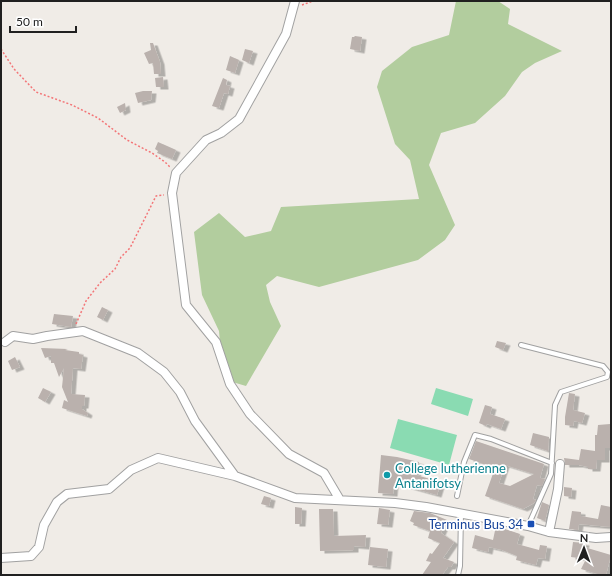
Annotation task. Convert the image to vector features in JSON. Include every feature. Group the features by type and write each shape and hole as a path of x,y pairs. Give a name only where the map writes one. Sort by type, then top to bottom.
{"street":[{"path":"295,1 286,34 238,118 221,133 206,140 176,173 172,193 186,305 216,342 230,384 250,414 289,454 324,473 340,500"},
{"path":"5,342 14,336 33,340 47,336 82,331 138,353 164,372 180,392 195,421 235,476"},
{"path":"1,558 31,556 38,547 44,525 57,502 67,494 109,489 131,470 158,458 235,476 295,498 394,503 426,507 528,526 549,532 596,538 611,537"},
{"path":"549,532 558,489 556,464"}],"lane":[{"path":"521,344 603,366 608,372 607,377 562,392 555,405 556,464 528,526"},
{"path":"457,496 464,462 475,435 491,439 556,464"},
{"path":"458,575 460,566 461,514"}],"path":[{"path":"1,49 14,69 36,92 72,105 98,118 127,140 165,162 176,173"},
{"path":"73,332 86,301 130,248 156,196 172,193"}],"green space":[{"path":"456,1 498,1 510,9 508,24 562,51 535,63 522,72 505,96 475,123 441,133 429,165 455,225 445,240 418,260 319,287 277,276 266,285 270,302 281,326 246,386 229,381 221,354 219,331 202,295 194,232 219,213 245,237 271,231 281,207 419,199 410,160 395,144 377,87 382,71 412,47 449,35"},
{"path":"436,388 473,399 468,416 431,404"},
{"path":"398,419 457,435 449,465 390,448"}],"building":[{"path":"352,37 362,37 360,51 350,49"},
{"path":"150,43 153,43 160,62 161,74 154,74 153,63 149,64 144,53 151,50"},
{"path":"245,49 253,51 249,63 242,60"},
{"path":"230,56 239,60 235,73 226,70"},
{"path":"163,77 164,87 156,87 155,78"},
{"path":"223,78 227,80 226,85 230,86 228,94 224,93 219,108 212,106"},
{"path":"152,91 151,100 138,103 135,93"},
{"path":"125,103 126,110 120,113 117,107"},
{"path":"158,142 176,150 172,159 157,153 158,151 155,149"},
{"path":"102,307 108,310 103,320 97,317"},
{"path":"54,314 73,316 71,327 52,324"},
{"path":"497,341 506,343 503,350 495,347"},
{"path":"41,348 68,349 65,350 79,352 79,354 83,355 81,369 73,368 71,394 85,395 84,406 82,406 82,409 88,413 87,416 62,408 64,400 68,402 62,387 64,368 59,377 54,363 51,363 51,356 45,358"},
{"path":"15,357 20,367 12,370 8,361"},
{"path":"43,388 51,392 45,402 38,398"},
{"path":"569,393 575,394 573,410 585,413 582,423 574,421 573,426 565,425"},
{"path":"485,405 492,407 490,414 505,419 501,429 479,423"},
{"path":"610,424 611,448 605,448 605,460 597,460 596,469 588,469 588,467 579,465 565,465 564,458 579,460 581,449 595,451 595,435 597,435 598,425"},
{"path":"533,433 549,437 548,451 530,445"},
{"path":"476,441 544,464 540,478 545,479 542,486 537,485 533,499 536,500 534,503 523,509 485,496 495,468 469,459","holes":["505,465 534,474 510,486 499,483"]},
{"path":"381,455 419,462 416,475 441,482 437,495 394,483 393,494 378,493"},
{"path":"564,487 572,488 571,497 564,496"},
{"path":"264,496 271,498 269,506 261,504"},
{"path":"542,502 549,505 545,521 537,518"},
{"path":"601,505 611,507 611,527 579,524 578,530 569,529 572,511 581,512 581,516 598,519"},
{"path":"295,507 302,508 301,524 295,524"},
{"path":"379,508 390,510 388,525 377,524"},
{"path":"319,509 333,509 334,536 366,535 365,547 354,546 354,550 320,551"},
{"path":"414,511 430,513 447,520 441,533 454,542 443,558 454,562 442,575 422,575 431,562 426,561 430,553 432,554 440,543 428,538 430,531 413,525 414,523 410,521"},
{"path":"496,526 520,534 517,544 539,550 540,545 547,546 545,559 538,558 536,565 516,560 517,556 502,550 489,547 488,552 472,548 475,535 493,540"},
{"path":"573,542 585,543 584,547 611,555 606,575 581,569 586,559 571,557"},
{"path":"370,547 388,549 386,567 368,565"}],"place":[{"name":"College lutherienne Antanifotsy","path":"387,475"},
{"name":"Terminus Bus 34","path":"531,524"}]}
